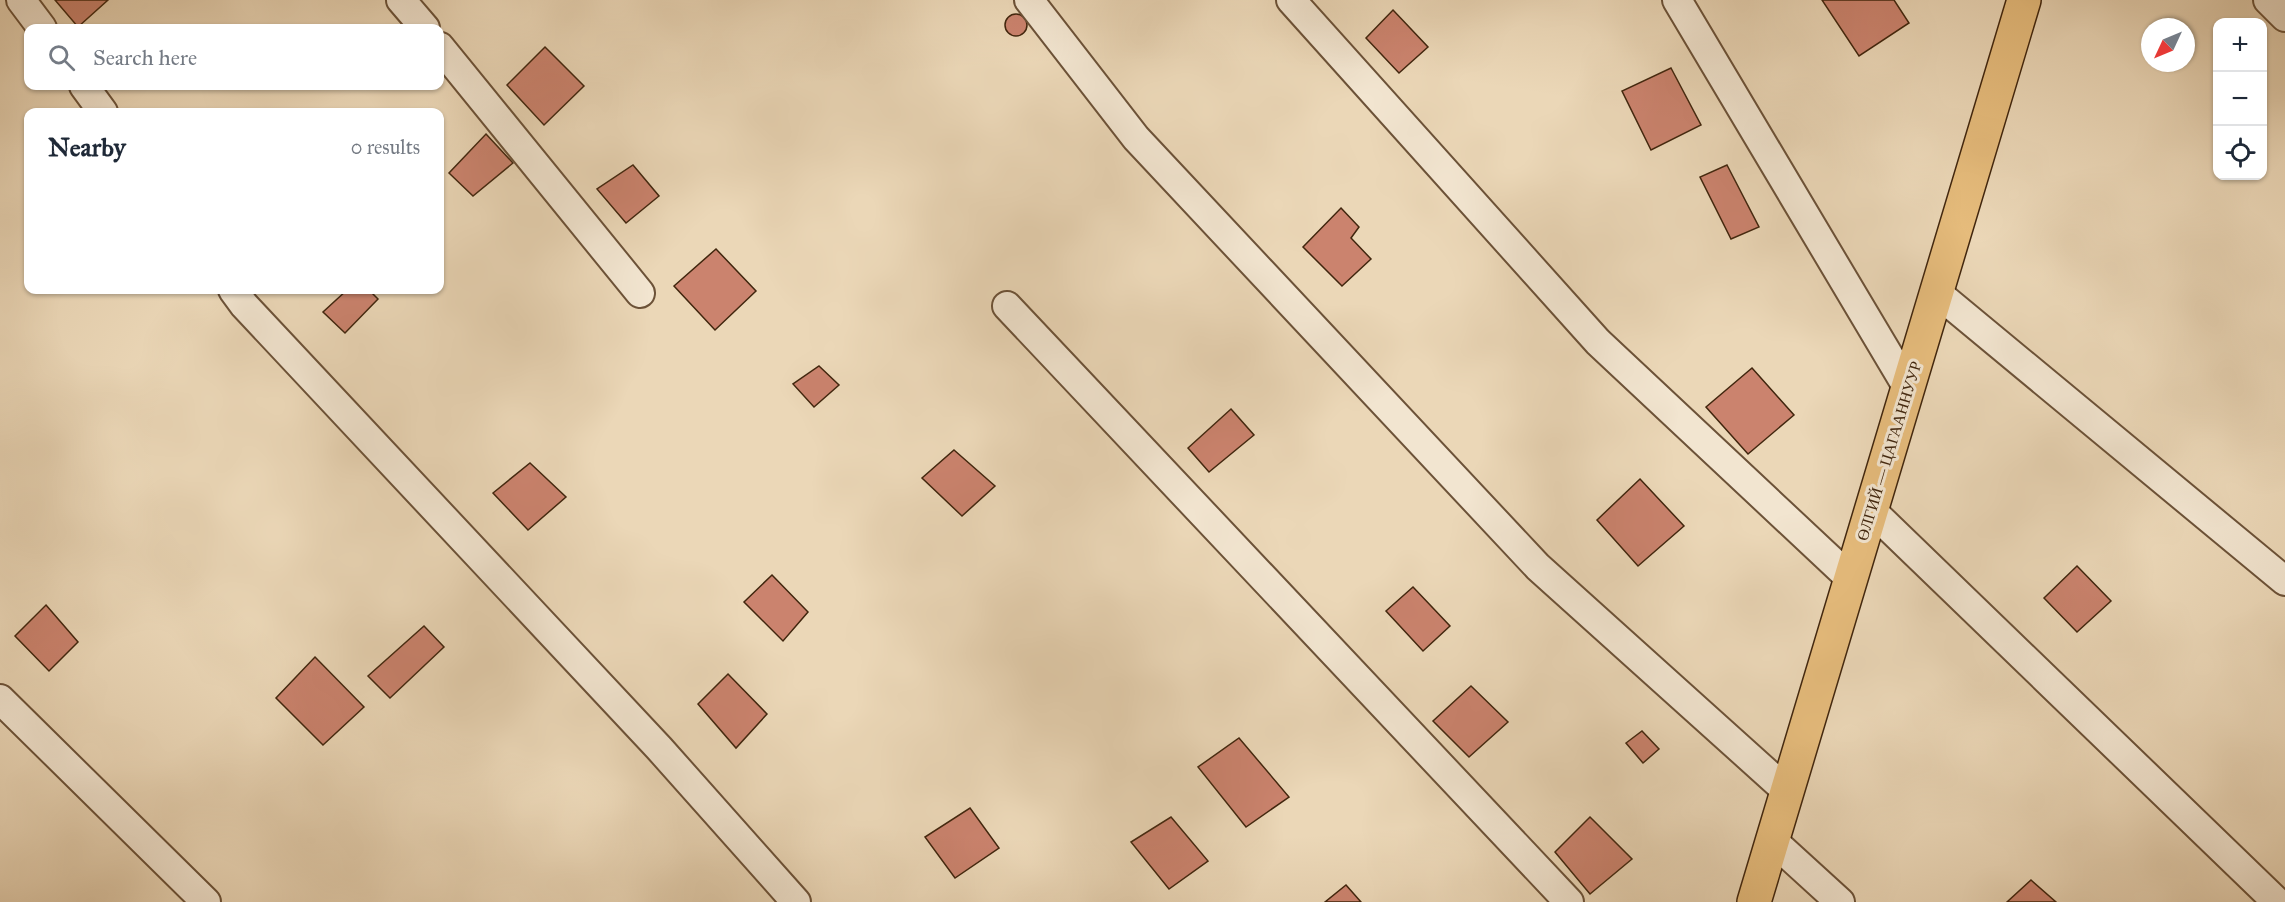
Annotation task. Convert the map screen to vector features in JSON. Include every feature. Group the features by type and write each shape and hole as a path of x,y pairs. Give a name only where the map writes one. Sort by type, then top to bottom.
{"highway":[{"name":"ӨЛГИЙ — ЦАГААННУУР","path":"1754,902 2024,0"}],"street":[{"path":"21,0 39,24"},
{"path":"401,0 422,24"},
{"path":"1029,0 1136,138 1538,567 1787,790"},
{"path":"1292,0 1598,342 1851,579"},
{"path":"1677,0 1908,388"},
{"path":"2268,0 2285,17"},
{"path":"444,52 640,293"},
{"path":"87,90 101,108"},
{"path":"1936,292 2285,581"},
{"path":"236,294 659,748 796,902"},
{"path":"1007,306 1569,902"},
{"path":"1871,510 2277,902"},
{"path":"0,699 206,902"},
{"path":"1772,840 1840,902"}],"building":[{"path":"55,0 108,0 81,24 75,24"},
{"path":"1822,0 1894,0 1909,23 1859,56"},
{"path":"1393,10 1428,47 1399,73 1366,38"},
{"path":"1016,14 1024,17 1027,25 1024,33 1016,36 1008,33 1005,25 1008,17"},
{"path":"545,47 584,86 544,125 507,85"},
{"path":"1671,68 1701,125 1651,150 1622,91"},
{"path":"486,134 513,163 473,196 449,173"},
{"path":"633,165 659,196 626,223 597,189"},
{"path":"1727,165 1759,227 1731,239 1700,177"},
{"path":"1341,208 1359,227 1351,238 1371,259 1342,286 1303,247"},
{"path":"716,249 756,291 715,330 674,286"},
{"path":"343,294 373,294 378,299 345,333 323,312"},
{"path":"819,366 839,385 814,407 793,384"},
{"path":"1752,368 1794,415 1748,454 1706,407"},
{"path":"1231,409 1254,435 1209,472 1188,448"},
{"path":"954,450 995,486 962,516 922,478"},
{"path":"530,463 566,497 528,530 493,493"},
{"path":"1640,479 1684,526 1638,566 1597,520"},
{"path":"2077,566 2111,601 2077,632 2044,598"},
{"path":"772,575 808,612 783,641 744,602"},
{"path":"1413,587 1450,626 1423,651 1386,611"},
{"path":"46,605 78,642 49,671 15,636"},
{"path":"424,626 444,647 390,698 368,676"},
{"path":"315,657 364,707 323,745 276,698"},
{"path":"728,674 767,714 736,748 698,704"},
{"path":"1471,686 1508,722 1469,757 1433,721"},
{"path":"1642,731 1659,749 1643,763 1626,743"},
{"path":"1239,738 1289,797 1246,827 1198,767"},
{"path":"970,808 999,848 955,878 925,837"},
{"path":"1171,817 1208,861 1169,889 1131,842"},
{"path":"1590,817 1632,859 1590,894 1555,852"},
{"path":"2031,880 2056,902 2007,902"},
{"path":"1346,885 1361,902 1325,902"}]}
